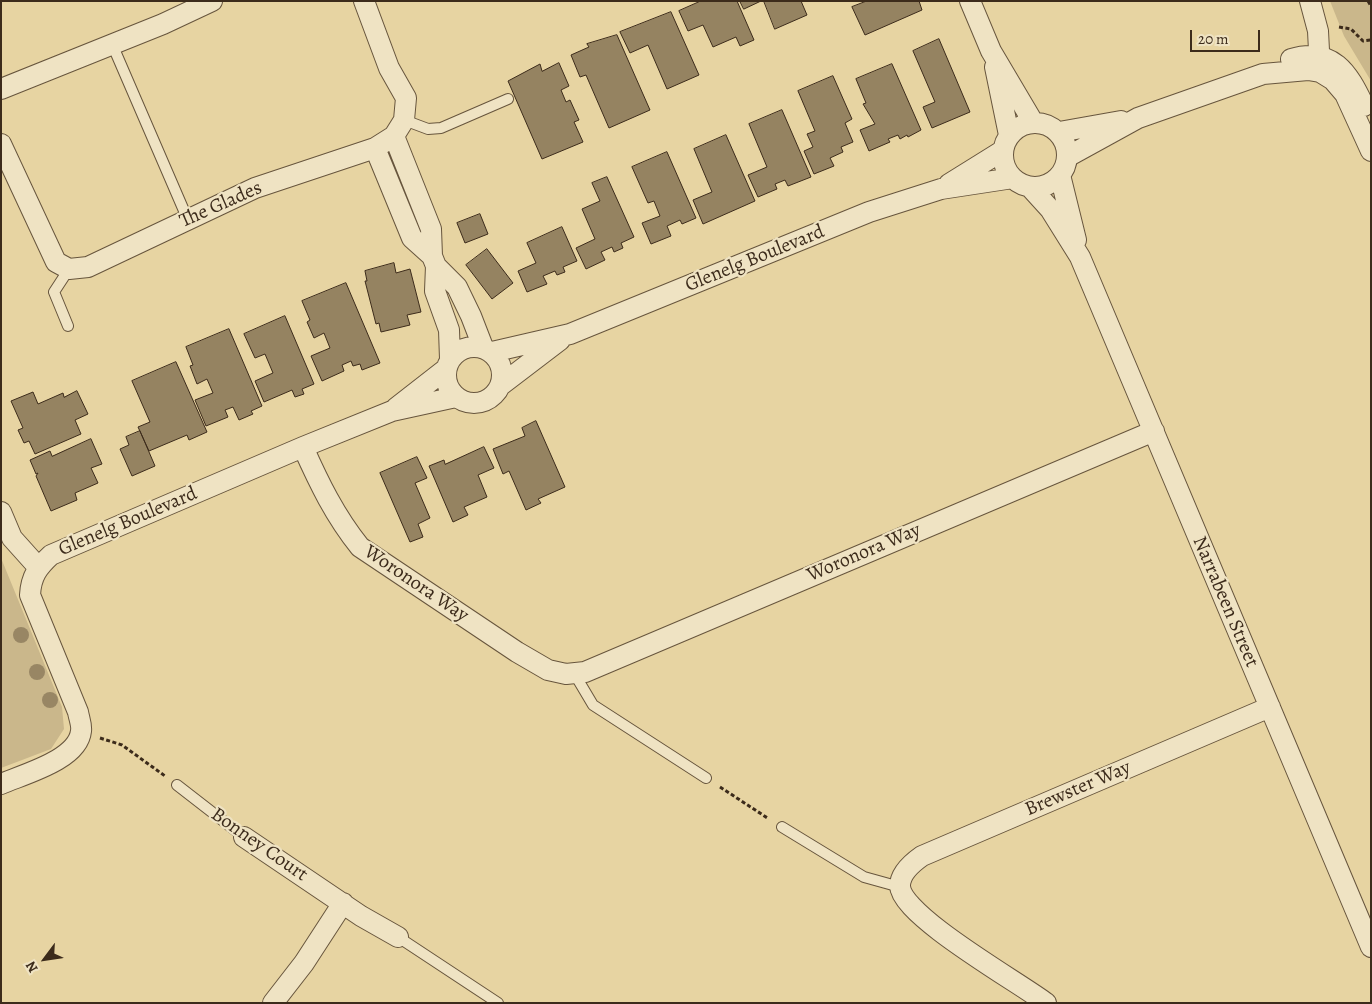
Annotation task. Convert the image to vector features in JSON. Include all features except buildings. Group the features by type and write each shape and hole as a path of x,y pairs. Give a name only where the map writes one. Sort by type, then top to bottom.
{"street":[{"path":"1,89 163,24 212,1"},
{"path":"364,1 389,68 406,98 399,128 431,229 434,261 435,291 449,330 447,385 456,397 464,402 482,402 490,398 501,385 501,367 487,350 457,287 434,261 412,238 375,148"},
{"path":"970,1 991,51 1033,122"},
{"path":"1310,1 1317,24 1320,65 1344,94 1371,150"},
{"path":"991,51 1006,143 1006,170 1021,182 1041,187 1051,183 1064,166 1138,118"},
{"path":"1059,132 1138,118 1264,74 1308,70 1335,62 1353,82 1371,122"},
{"path":"1006,143 1015,128 1033,122 1043,123 1059,132 1067,148 1064,166"},
{"name":"The Glades","path":"69,269 88,267 255,188 375,148 399,128"},
{"name":"Glenelg Boulevard","path":"941,188 1006,143"},
{"path":"1,144 56,262 69,269"},
{"name":"Narrabeen Street","path":"1064,166 1080,257"},
{"name":"Glenelg Boulevard","path":"487,350 570,334 869,212 941,188 1021,182"},
{"name":"Narrabeen Street","path":"1021,182 1050,209 1080,257 1371,947"},
{"name":"Glenelg Boulevard","path":"501,385 570,334"},
{"path":"448,364 465,347 487,350"},
{"name":"Glenelg Boulevard","path":"392,411 448,364"},
{"name":"Glenelg Boulevard","path":"81,732 78,712 30,595 31,580 38,567 51,555 303,446 392,411 456,397"},
{"name":"Woronora Way","path":"303,446 325,496 360,547 517,652 548,670 566,674 585,672 1154,431"},
{"path":"1,512 12,538 38,567"},
{"name":"Brewster Way","path":"900,887 906,870 912,862 922,856 1270,707"},
{"path":"1,784 52,763 73,750 81,732"},
{"name":"Bonney Court","path":"244,837 342,903 398,937"},
{"path":"900,887 908,903 922,917 1046,1003"},
{"path":"273,1003 304,963 342,903"}],"lane":[{"path":"112,44 188,220"},
{"path":"399,128 441,128 508,99"},
{"path":"68,326 54,292 69,269"},
{"path":"574,673 593,705 706,778"},
{"name":"Bonney Court","path":"177,785 244,837"},
{"path":"782,827 864,877 900,887"},
{"name":"Bonney Court","path":"398,937 498,1003"}],"path":[{"path":"1368,1 1371,6"},
{"path":"1317,24 1352,29 1363,41 1371,40"},
{"path":"81,732 122,745 177,785"},
{"path":"706,778 782,827"}],"shaded area":[{"path":"1330,1 1371,1 1371,81 1344,36"},
{"path":"1,558 62,707 64,729 51,749 1,768"}]}
